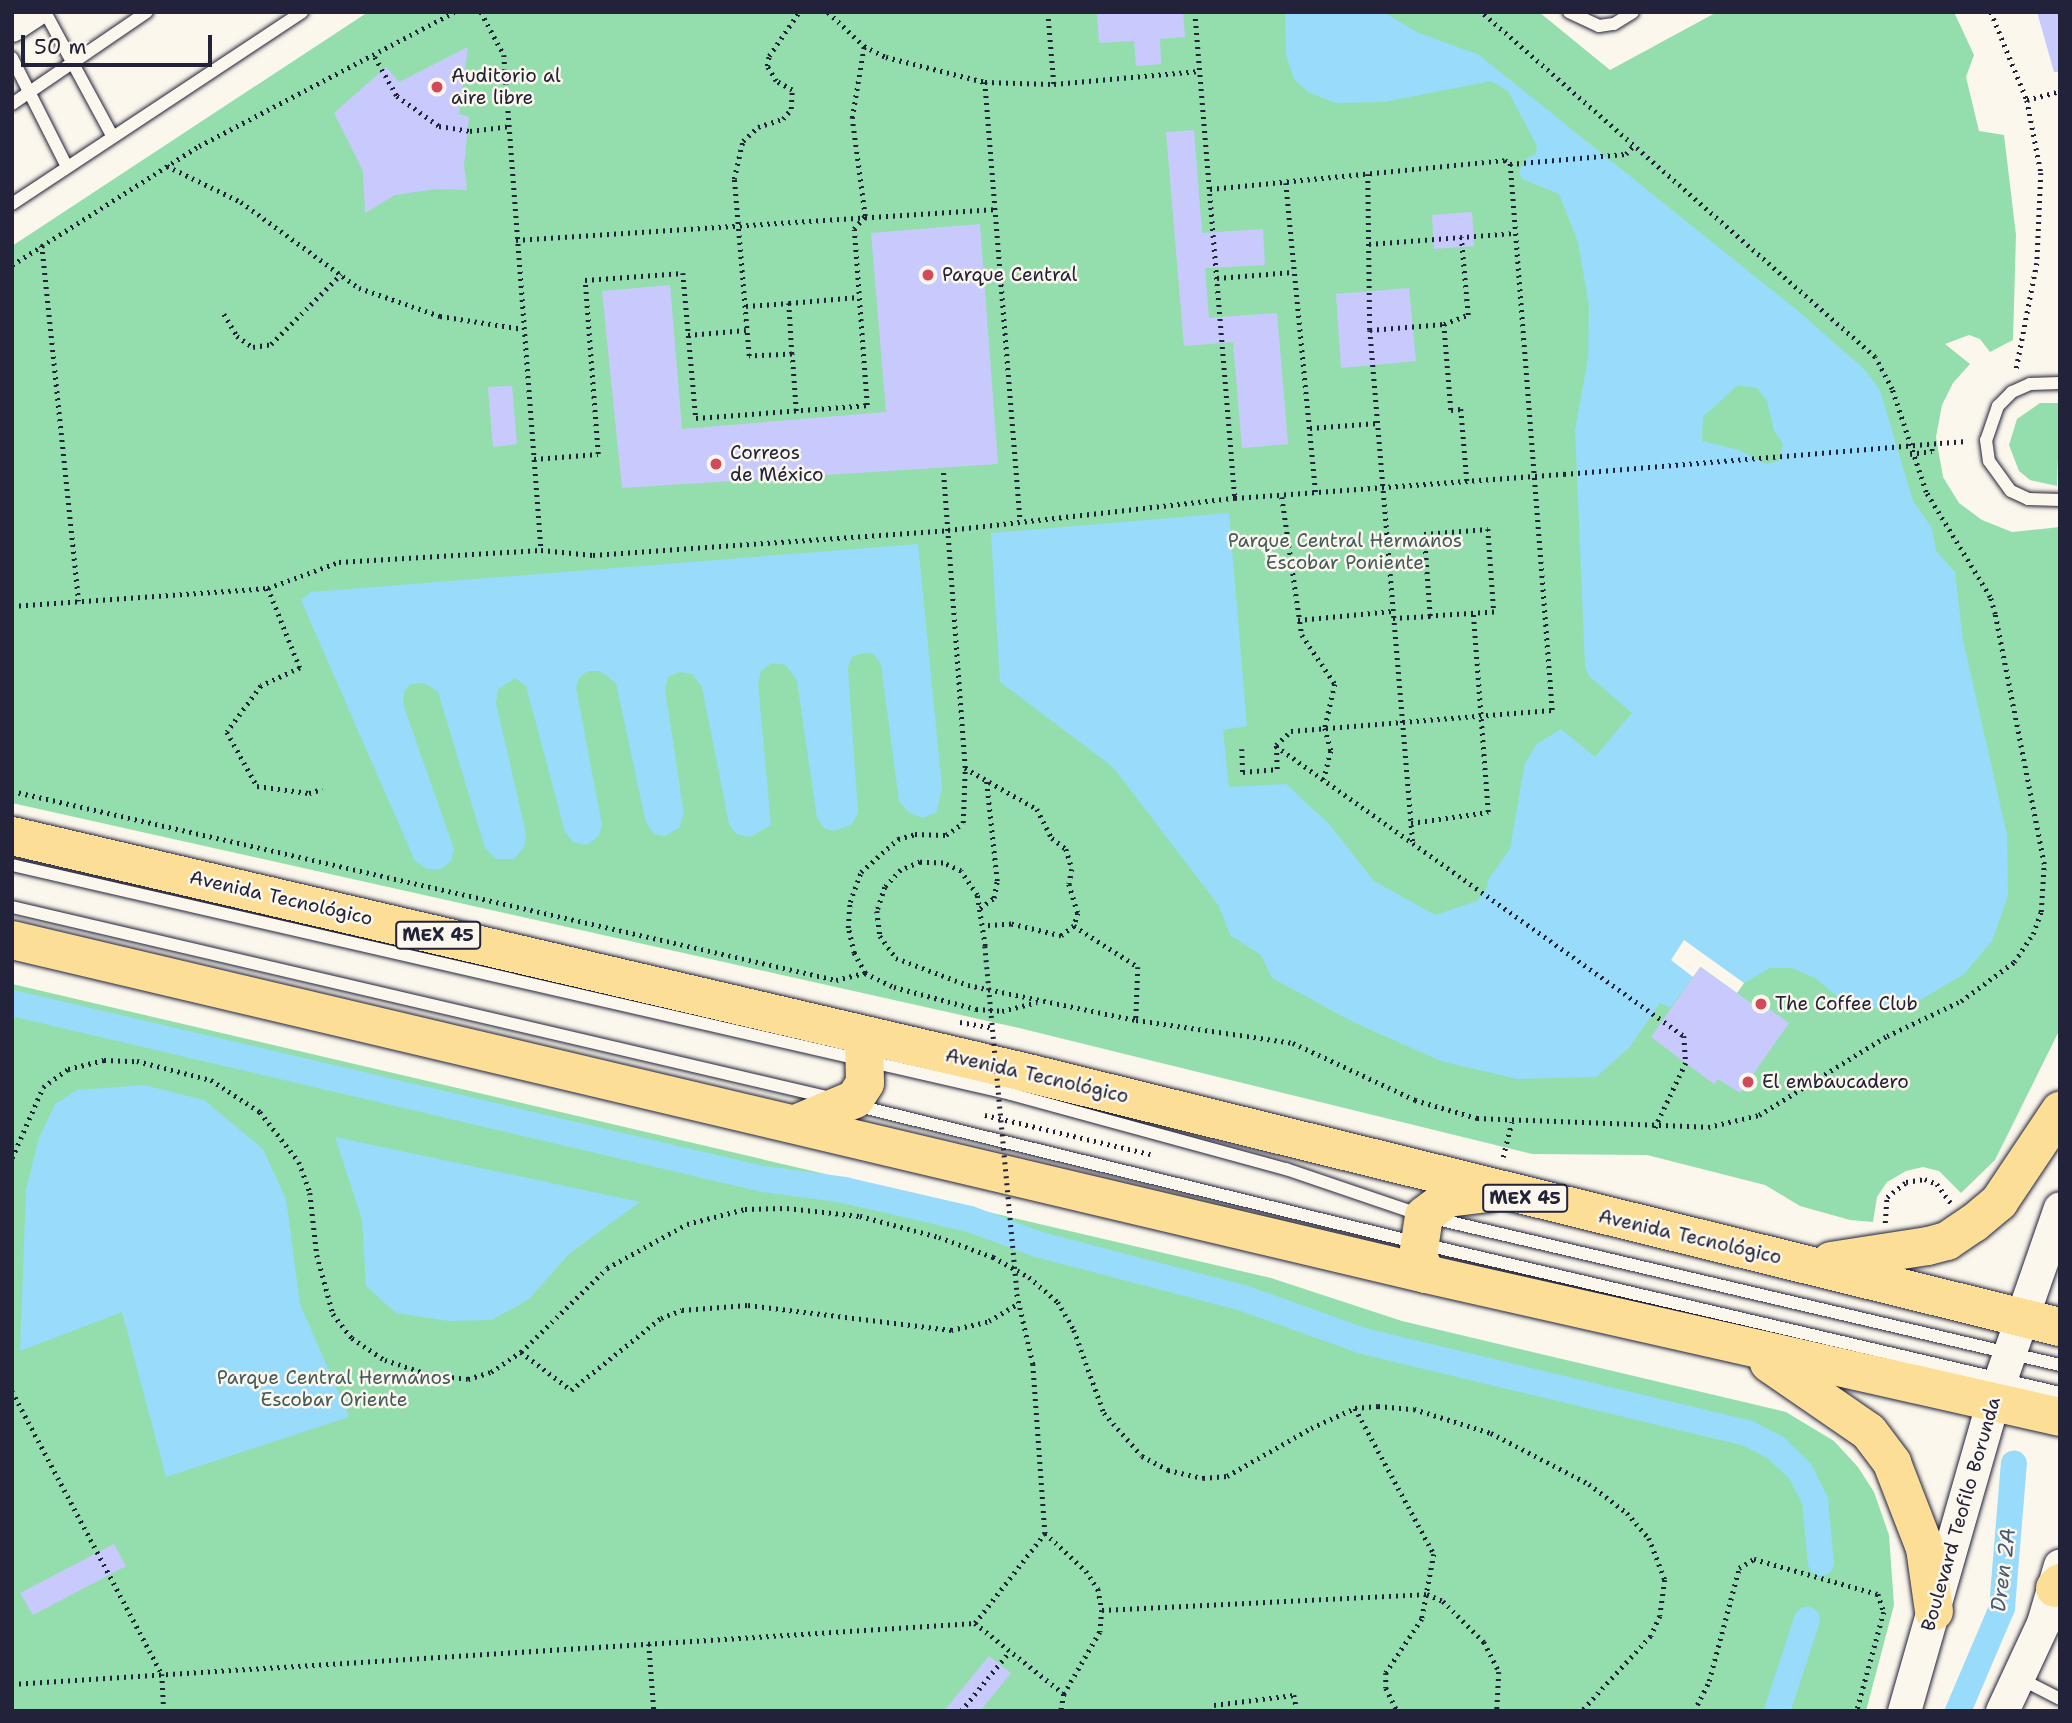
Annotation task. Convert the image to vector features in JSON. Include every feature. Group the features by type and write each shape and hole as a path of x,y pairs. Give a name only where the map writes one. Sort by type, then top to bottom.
{"main road":[{"name":"Avenida Tecnológico","path":"12,836 866,1049 1399,1163 1502,1174 1805,1264 2038,1322"},
{"path":"12,940 798,1124 1423,1245 1746,1349 2002,1384 2059,1409"},
{"path":"798,1124 847,1103 865,1083 866,1049"},
{"path":"1805,1264 1892,1254 1947,1241 1999,1202 2060,1111"},
{"path":"1423,1245 1448,1198 1502,1174"},
{"name":"Boulevard Teofilo Borunda","path":"1904,1711 2002,1384 2038,1322 2060,1208"},
{"path":"1746,1349 1830,1401 1869,1432 1892,1463 1925,1548 1934,1611"},
{"path":"2002,1711 2058,1579"}],"street":[{"path":"12,27 35,12"}],"lane":[{"path":"45,12 113,137"},
{"path":"12,104 147,12"},
{"path":"12,204 302,12"},
{"path":"1569,12 1599,26 1614,24 1633,12"},
{"path":"12,58 67,167"},
{"path":"2060,383 2030,384 2012,392 1998,406 1986,440 1989,461 2011,491 2028,499 2060,500"},
{"path":"12,865 866,1049 1011,1094 1286,1169 1423,1245 2002,1384"},
{"path":"12,907 847,1103 2002,1384 2060,1365"},
{"path":"2018,1678 2060,1699"}],"path":[{"path":"12,265 167,166 375,57 454,12"},
{"path":"481,12 504,55 541,550"},
{"path":"792,354 749,356 734,179 737,154 758,127 783,119 791,109 792,90 776,81 767,66 769,56 799,12"},
{"path":"828,12 864,46 886,57 985,82 1054,84 1199,71"},
{"path":"1048,12 1054,84"},
{"path":"1195,12 1235,498"},
{"path":"975,1623 1045,1533 1033,1364 1017,1294 993,1028 985,946 983,926 981,908 972,882 961,871 943,863 920,862 901,870 885,887 877,911 880,936 896,958 914,968 1038,1002 1136,1020 1293,1043 1437,1108 1512,1122 1655,1128 1708,1128 1759,1115 1887,1036 1961,1001 2014,961 2033,934 2041,912 2044,864 1996,614 1990,597 1941,521 1910,454 1892,389 1875,357 1481,12"},
{"path":"1991,12 2027,100 2041,173 2042,223 2012,392"},
{"path":"534,458 598,454 585,280 683,273 696,418 867,405 854,229 865,216 852,118 864,46"},
{"path":"375,57 397,96 439,126 470,131 508,126"},
{"path":"985,82 993,209 1020,518"},
{"path":"2027,100 2060,91"},
{"path":"1210,189 1505,160 1510,164 1626,154 1632,147"},
{"path":"1242,749 1243,772 1277,769 1276,745 1291,731 1552,710 1510,164"},
{"path":"167,166 241,202 359,288 440,316 523,329"},
{"path":"1368,174 1370,330 1413,844"},
{"path":"1286,183 1316,494"},
{"path":"516,240 739,223 993,209"},
{"path":"1369,244 1514,233"},
{"path":"1370,330 1444,324 1468,315 1461,237"},
{"path":"42,244 79,601"},
{"path":"1217,278 1293,272"},
{"path":"224,314 237,336 253,347 271,344 341,274"},
{"path":"746,306 858,297"},
{"path":"789,303 796,411"},
{"path":"1444,324 1451,410 1461,409 1467,481"},
{"path":"688,335 746,330"},
{"path":"1310,428 1378,423"},
{"path":"12,606 268,588 339,562 541,550 593,555 948,530 1020,518 1235,498 1282,497 1986,440"},
{"path":"1910,454 1932,450 1931,444"},
{"path":"943,469 965,768 963,822 953,833 898,839 861,872 850,902 848,928 854,953 865,973 894,987 976,1009 1002,1011 1038,1002"},
{"path":"1282,497 1298,620 1306,647 1335,684 1325,728 1331,751 1324,779"},
{"path":"1393,618 1473,614 1494,612 1488,529 1424,534 1430,616"},
{"path":"268,588 300,668 261,686 227,732 257,786 309,793 321,789"},
{"path":"1298,620 1393,611"},
{"path":"1411,823 1488,812 1473,614"},
{"path":"1276,745 1684,1036 1688,1052 1655,1128"},
{"path":"965,768 1037,809 1052,838 1066,849 1072,869 1069,884 1078,913 1074,926 1061,936 1011,924 983,926"},
{"path":"981,908 994,898 997,881 986,778"},
{"path":"12,791 836,980 865,973"},
{"path":"1074,926 1139,967 1136,1020"},
{"path":"956,1021 993,1028"},
{"path":"12,1158 43,1087 68,1069 104,1060 137,1061 211,1080 260,1112 299,1162 310,1193 317,1255 333,1314 352,1338 385,1360 431,1375 468,1379 491,1372 521,1352 607,1268 645,1244 719,1215 787,1208 860,1216 939,1237 993,1257 1029,1277 1058,1302 1074,1329 1104,1413 1118,1434 1142,1456 1168,1470 1203,1478 1227,1476 1355,1408 1413,1409 1491,1433 1589,1484 1627,1513 1649,1538 1665,1580 1660,1616 1632,1659 1604,1682 1582,1711"},
{"path":"1502,1174 1512,1122"},
{"path":"1886,1230 1887,1197 1906,1182 1925,1179 1937,1184 1956,1210"},
{"path":"521,1352 571,1390 661,1318 682,1310 748,1305 951,1331 981,1325 1019,1303"},
{"path":"12,1391 162,1674 164,1711"},
{"path":"1355,1408 1433,1546 1427,1594 1413,1635 1386,1673 1386,1688 1397,1711"},
{"path":"1045,1533 1086,1571 1098,1590 1102,1610 1100,1632 1064,1695 1061,1711"},
{"path":"1694,1711 1709,1681 1739,1569 1754,1559 1878,1594 1884,1612 1857,1711"},
{"path":"1102,1610 1427,1594 1451,1608 1484,1642 1499,1672 1497,1711"},
{"path":"12,1684 975,1623 1064,1695"},
{"path":"649,1644 654,1711"},
{"path":"961,1711 1010,1651"},
{"path":"1215,1711 1214,1705 1294,1695 1297,1711"}],"green space":[{"name":"Parque Central Hermanos Escobar Poniente","path":"368,12 1539,12 1610,70 1717,12 1954,12 1974,55 1966,77 1979,131 2004,135 2016,235 2013,340 1990,352 1980,339 1969,335 1945,344 1970,364 1953,383 1942,405 1936,437 1943,477 1959,503 1982,520 2012,532 2060,527 2060,1029 1995,1160 1961,1193 1939,1171 1923,1167 1906,1171 1887,1182 1877,1197 1873,1222 1850,1220 1800,1206 1765,1185 1647,1155 1532,1154 1019,1028 12,803 12,246"},
{"path":"2040,403 2060,403 2057,486 2030,480 2019,471 2009,445 2017,419"},
{"name":"Parque Central Hermanos Escobar Oriente","path":"12,984 1271,1278 1402,1321 1786,1412 1834,1441 1858,1467 1874,1492 1889,1535 1894,1605 1866,1711 12,1711"}],"water":[{"path":"1285,12 1383,12 1419,33 1479,55 1798,311 1864,369 1880,390 1913,501 1932,528 1936,551 1955,572 1963,640 2007,835 2008,896 1992,941 1964,974 1915,1003 1866,1009 1844,1002 1815,978 1792,968 1770,968 1744,983 1737,993 1700,967 1670,1008 1660,1003 1629,1048 1596,1077 1517,1079 1441,1061 1355,1023 1272,978 1261,955 1230,935 1219,906 1113,767 1000,682 991,533 1229,513 1247,726 1223,730 1229,787 1286,784 1329,824 1374,881 1435,915 1477,901 1487,888 1488,880 1510,849 1525,763 1537,744 1561,729 1595,757 1632,713 1589,676 1585,666 1575,430 1588,358 1589,306 1578,242 1559,194 1522,179 1519,171 1527,158 1536,154 1537,146 1508,91 1491,81 1384,102 1335,103 1308,92 1294,79 1286,55","holes":["1738,385 1757,388 1767,401 1774,431 1783,444 1779,461 1766,464 1739,450 1702,441 1703,417"]},
{"path":"918,544 942,787 937,812 923,818 909,813 899,801 881,665 874,654 863,653 852,657 848,668 858,813 851,825 834,831 824,828 817,818 797,681 786,665 772,663 761,671 758,684 771,825 750,837 736,834 729,824 702,687 692,674 680,672 668,677 665,689 684,814 679,828 665,836 654,834 646,823 616,683 600,671 588,671 579,677 576,688 602,825 599,836 587,845 573,842 565,832 526,686 515,678 498,690 496,703 526,833 524,847 514,859 496,859 485,848 438,692 425,683 411,684 404,691 403,704 454,849 451,861 441,869 427,869 415,861 301,600 311,592"},
{"path":"144,1085 204,1100 263,1149 286,1199 300,1304 349,1417 166,1477 122,1312 20,1351 26,1190 39,1138 55,1104 77,1090"},
{"path":"335,1137 640,1202 569,1254 529,1299 492,1320 449,1321 396,1313 366,1286 362,1220"}],"pier":[{"path":"1684,940 1744,983 1737,993 1701,967 1693,977 1671,960"}],"building":[{"path":"1097,12 1183,12 1185,37 1160,39 1161,64 1136,66 1134,41 1099,43"},
{"path":"2037,12 2060,12 2060,72 2054,72"},
{"path":"468,47 459,114 469,117 464,165 467,190 436,189 395,195 365,213 363,171 334,113 386,67 399,82"},
{"path":"1194,130 1202,233 1263,229 1265,265 1205,268 1209,318 1277,313 1288,444 1242,448 1233,342 1184,346 1166,132"},
{"path":"1472,212 1474,246 1434,249 1432,215"},
{"path":"980,224 998,464 622,488 602,291 670,285 682,429 886,412 871,233"},
{"path":"1409,288 1416,361 1341,368 1336,294"},
{"path":"512,386 517,444 493,447 488,387"},
{"path":"1700,967 1765,1013 1769,1009 1789,1023 1740,1093 1718,1079 1714,1084 1651,1037"},
{"path":"114,1544 126,1566 33,1615 20,1593"},
{"path":"989,1656 1011,1673 980,1711 944,1711"}],"waterway":[{"path":"12,1003 763,1179 844,1190 970,1219 1037,1244 1243,1298 1363,1341 1747,1433 1776,1448 1800,1471 1815,1501 1821,1563"},
{"name":"Dren 2A","path":"1958,1711 2002,1608 2014,1463"},
{"path":"1777,1711 1807,1620"}],"place":[{"name":"Auditorio al aire libre","path":"437,87"},
{"name":"Parque Central","path":"928,275"},
{"name":"Correos de México","path":"716,464"},
{"name":"The Coffee Club","path":"1761,1004"},
{"name":"El embaucadero","path":"1748,1082"}]}
